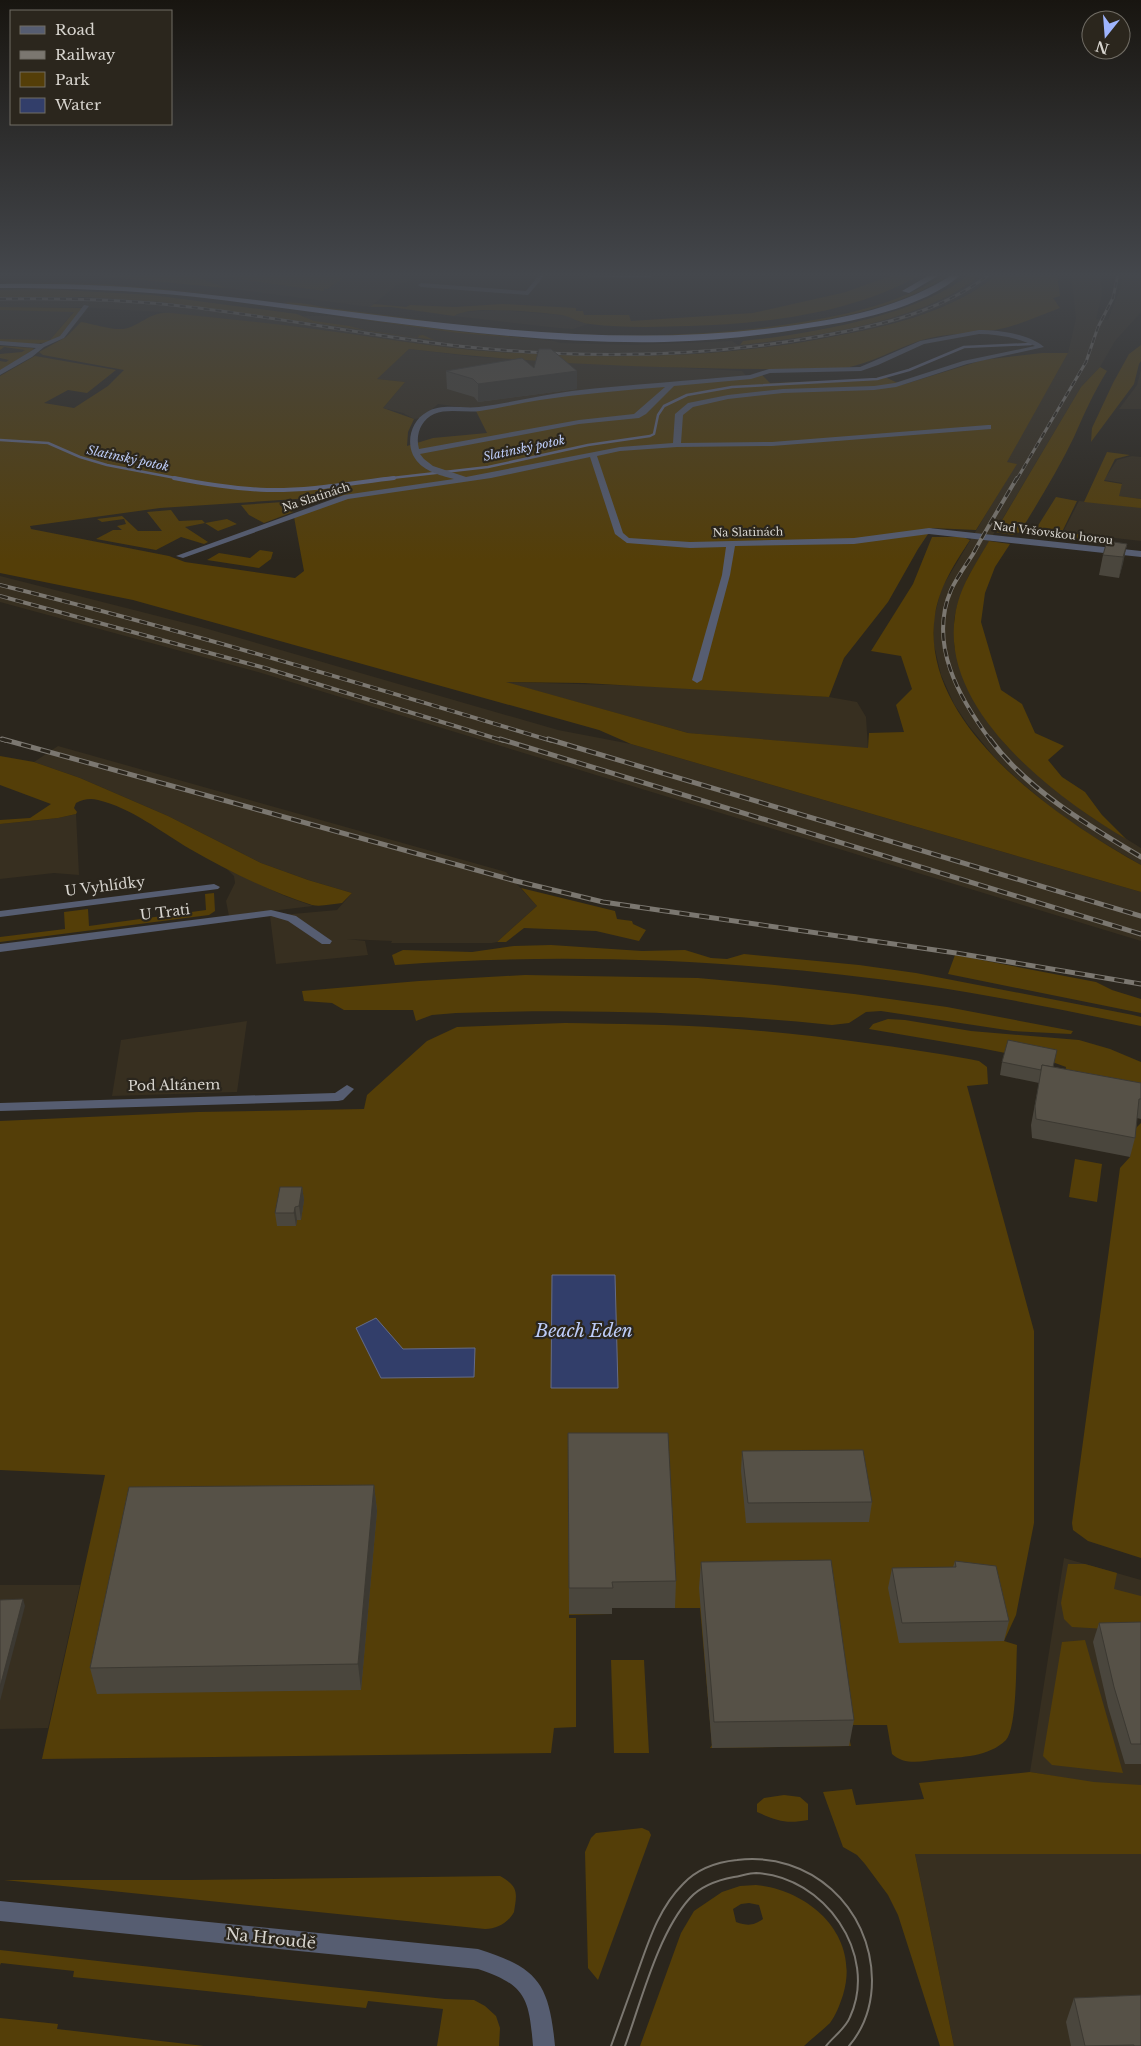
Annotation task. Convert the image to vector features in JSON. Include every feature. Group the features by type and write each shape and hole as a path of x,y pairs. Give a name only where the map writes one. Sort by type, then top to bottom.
{"street":[{"path":"671,385 643,412 636,416 585,421 416,452 414,435 419,424 430,414 438,410 477,410 548,397 751,377 769,371 816,369"},
{"path":"677,446 679,414 691,405 704,401 783,391 887,386 941,369"},
{"name":"Na Slatinách","path":"180,556 347,497 509,473 592,454 628,448 772,444 988,428"},
{"name":"Na Slatinách","path":"416,452 421,461 438,471 463,479"},
{"name":"Na Slatinách","path":"592,454 595,458 619,534 626,540 662,544 731,544 854,541 929,531 963,534"},
{"name":"Nad Vršovskou horou","path":"963,534 1141,554"},
{"path":"697,680 726,575 731,544"},
{"name":"U Vyhlídky","path":"0,914 214,887"},
{"name":"U Trati","path":"0,948 271,913 292,918 326,941"},
{"name":"Pod Altánem","path":"0,1107 338,1097 347,1089"},
{"name":"Na Hroudě","path":"0,1911 451,1956 489,1962 525,1980 533,1990 539,2007 544,2046"}],"shaded area":[{"path":"386,369 713,369 742,371 747,377 475,409 438,404 422,418 414,419 403,413 383,408 405,382 376,379"},
{"path":"1059,369 1098,369 1081,387 968,577 954,620 954,646 965,683 989,723 1007,746 1059,793 1093,818 1141,848 1141,865 1092,836 1054,810 1017,779 995,758 968,725 954,704 941,675 934,645 934,618 941,589 1016,464 1006,462"},
{"path":"1141,370 1141,409 1119,409 1137,385"},
{"path":"1132,456 1141,457 1141,499 1118,496 1122,483 1104,480 1117,460"},
{"path":"1079,501 1141,507 1141,541 1063,532"},
{"path":"0,576 201,627 558,730 631,744 1141,892 1141,941 258,672 0,602"},
{"path":"504,682 649,686 829,697 857,702 866,717 868,749 688,733"},
{"path":"58,746 506,872 537,906 497,942 391,943 392,941 347,939 365,941 368,955 276,964 270,916 337,910 352,893 261,863 168,816 80,778 34,762"},
{"path":"76,814 79,875 54,873 0,879 0,824 58,818"},
{"path":"227,869 285,896 313,906 229,916 226,901 235,883 234,876"},
{"path":"247,1021 237,1092 112,1096 121,1040"},
{"path":"1064,1558 1141,1580 1141,1791 1030,1772"},
{"path":"0,1585 80,1585 48,1728 0,1729"},
{"path":"915,1854 1141,1854 1141,2046 954,2046"}],"green space":[{"path":"11,369 116,370 87,393 68,390 44,403 74,408 108,386 124,370 121,369 387,369 377,379 405,382 383,408 414,419 408,432 407,446 433,438 487,433 475,409 548,396 762,375 770,383 885,377 902,385 952,369 1059,369 1007,462 1017,464 976,530 932,528 888,602 844,658 829,697 584,683 506,682 688,733 868,748 869,733 904,732 896,705 912,689 901,656 871,651 913,584 932,537 963,537 970,540 953,566 944,585 935,615 936,655 948,694 971,730 1001,764 1035,795 1108,846 1141,865 1141,892 631,744 599,730 133,600 0,573 0,376","holes":["342,496 294,517 304,571 295,578 185,562 169,556 31,529 30,526 160,508"]},
{"path":"1098,369 1107,371 1093,395 1074,437 1020,532 1013,535 995,532 1081,387"},
{"path":"1120,369 1138,369 1134,384 1091,442 1092,428"},
{"path":"1107,452 1130,455 1115,459 1104,481 1122,484 1119,496 1141,499 1141,508 1084,502"},
{"path":"1056,497 1077,501 1062,532 1113,539 1111,545 1035,535 1034,532"},
{"path":"283,502 293,512 264,523 249,515 241,505"},
{"path":"171,510 179,521 202,520 205,523 185,527 208,542 204,544 181,537 156,550 96,539 113,530 122,530 117,526 126,524 124,519 102,522 97,519 122,516 138,531 162,531 147,512"},
{"path":"227,519 237,524 218,531 205,523"},
{"path":"989,541 1010,544 995,567 985,593 981,622 1001,690 1022,704 1035,733 1064,746 1048,760 1062,777 1085,792 1102,815 1126,839 1067,800 1037,775 1008,747 984,717 965,685 955,651 955,616 964,586"},
{"path":"260,550 273,552 271,559 259,568 207,560 219,553 250,558"},
{"path":"0,756 34,762 80,778 168,816 261,863 352,893 342,903 312,905 249,880 190,849 146,821 123,809 95,799 76,803 74,808 77,812 76,814 58,818 0,824 0,820 30,818 51,804 0,785"},
{"path":"521,888 615,911 617,919 632,921 633,924 646,930 639,941 596,931 524,928 506,942 497,942 537,906"},
{"path":"214,893 215,911 209,915 0,942 0,937 65,929 64,912 88,909 89,926 206,910 205,894"},
{"path":"551,945 642,951 685,950 711,958 727,959 744,954 859,965 916,973 1133,1015 1141,1017 1141,1026 950,989 856,976 725,964 593,959 461,961 395,965 392,955 403,950 472,952 514,946"},
{"path":"955,955 1096,982 1112,990 1141,999 1141,1013 948,974"},
{"path":"525,975 698,978 775,985 947,1007 1073,1031 1071,1034 1013,1031 881,1011 866,1012 849,1023 832,1025 691,1014 550,1011 456,1013 432,1015 416,1021 413,1010 344,1010 332,1003 304,1001 302,991 419,981"},
{"path":"888,1019 971,1031 1079,1040 1110,1049 1141,1062 1141,1103 1062,1088 1066,1067 1055,1063 869,1029 873,1024"},
{"path":"565,1023 644,1024 786,1033 939,1054 979,1061 987,1067 988,1084 967,1086 1034,1331 1034,1523 1016,1615 1004,1641 1017,1645 1014,1710 1010,1733 1006,1740 991,1750 966,1757 908,1761 897,1758 892,1754 887,1725 846,1725 851,1746 710,1748 712,1745 700,1608 612,1608 612,1614 569,1615 569,1618 576,1618 576,1727 554,1728 551,1753 42,1759 105,1475 0,1470 0,1121 198,1112 364,1109 367,1095 427,1041 457,1027"},
{"path":"1141,1123 1141,1558 1088,1541 1073,1530 1072,1523 1120,1168 1130,1157 1133,1131"},
{"path":"1075,1159 1102,1164 1097,1202 1069,1197"},
{"path":"1068,1564 1085,1564 1117,1573 1114,1589 1141,1596 1141,1631 1072,1627 1064,1619 1061,1603"},
{"path":"1085,1640 1123,1773 1052,1765 1043,1756 1062,1642"},
{"path":"611,1660 644,1660 649,1753 614,1753"},
{"path":"1030,1772 1094,1782 1141,1785 1141,1854 915,1854 954,2046 940,2046 898,1915 888,1895 865,1864 857,1855 843,1847 823,1792 852,1789 856,1805 924,1799 919,1783"},
{"path":"784,1795 800,1797 808,1804 808,1820 782,1821 757,1812 757,1804 764,1798"},
{"path":"642,1828 649,1831 651,1835 598,1980 588,1968 585,1852 591,1838 596,1833"},
{"path":"500,1876 514,1887 516,1900 514,1912 502,1925 485,1929 4,1880 189,1880"},
{"path":"756,1885 776,1889 795,1896 812,1906 838,1936 845,1954 847,1974 843,1995 832,2020 804,2046 640,2046 681,1933 694,1911 722,1892 740,1886","holes":["741,1904 759,1905 763,1919 750,1925 736,1922 733,1909"]},
{"path":"0,1950 312,1985 445,1999 474,2000 485,2006 496,2016 500,2028 499,2046 437,2046 443,2009 368,2001 366,2008 73,1977 74,1971 1,1963 0,1965"},
{"path":"0,2018 58,2024 57,2029 204,2046 0,2046"}],"water":[{"name":"Beach Eden","path":"552,1275 615,1275 618,1388 551,1388"},
{"path":"376,1318 403,1349 475,1348 474,1377 381,1378 356,1328"}],"building":[{"path":"575,369 577,371 478,384 473,379 446,371"},
{"path":"1107,541 1127,544 1123,557 1103,555"},
{"path":"1008,1040 1057,1050 1053,1067 1042,1065 1041,1070 1002,1062"},
{"path":"1042,1065 1141,1083 1141,1099 1139,1099 1135,1138 1036,1119 1035,1106"},
{"path":"280,1187 302,1187 299,1206 295,1207 294,1213 275,1213"},
{"path":"568,1433 668,1433 676,1581 612,1582 613,1588 569,1588"},
{"path":"863,1450 872,1502 748,1503 742,1451"},
{"path":"374,1485 358,1664 90,1668 129,1487"},
{"path":"831,1560 854,1720 714,1722 701,1562"},
{"path":"955,1561 996,1566 1009,1621 902,1623 892,1568 956,1567"},
{"path":"23,1599 0,1687 0,1600"},
{"path":"1141,1622 1141,1744 1131,1744 1114,1687 1099,1623"},
{"path":"1141,1995 1141,2046 1085,2046 1074,1998"}],"waterway":[{"name":"Slatinský potok","path":"383,479 488,467 588,445 650,436 654,434 658,415 664,406 687,395 732,387 877,379 910,369"},
{"name":"Slatinský potok","path":"0,440 48,443 80,457 107,465 181,479"},
{"name":"Slatinský potok","path":"174,478 220,486 267,490 315,488 394,478"}],"tram line":[{"path":"611,2046 651,1936 667,1903 683,1884 695,1874 708,1867 737,1860 764,1860 789,1865 812,1875 832,1889 848,1908 861,1929 869,1954 872,1989 869,2007 863,2023 849,2046"},
{"path":"625,2046 651,1969 669,1930 690,1898 710,1884 756,1873 781,1877 803,1888 823,1903 839,1922 851,1945 857,1968 857,1993 848,2021 826,2046"}],"railway":[{"path":"1017,479 1082,369"},
{"path":"991,741 958,689 950,670 943,630 945,610 953,585 1017,478"},
{"path":"0,585 208,640 552,741"},
{"path":"0,596 265,668 504,741"},
{"path":"0,739 7,741"},
{"path":"2,739 516,881 603,902 956,953 1141,984"},
{"path":"500,739 1141,934"},
{"path":"548,739 1141,916"},
{"path":"990,739 1021,774 1040,790 1101,833 1141,857"}]}
